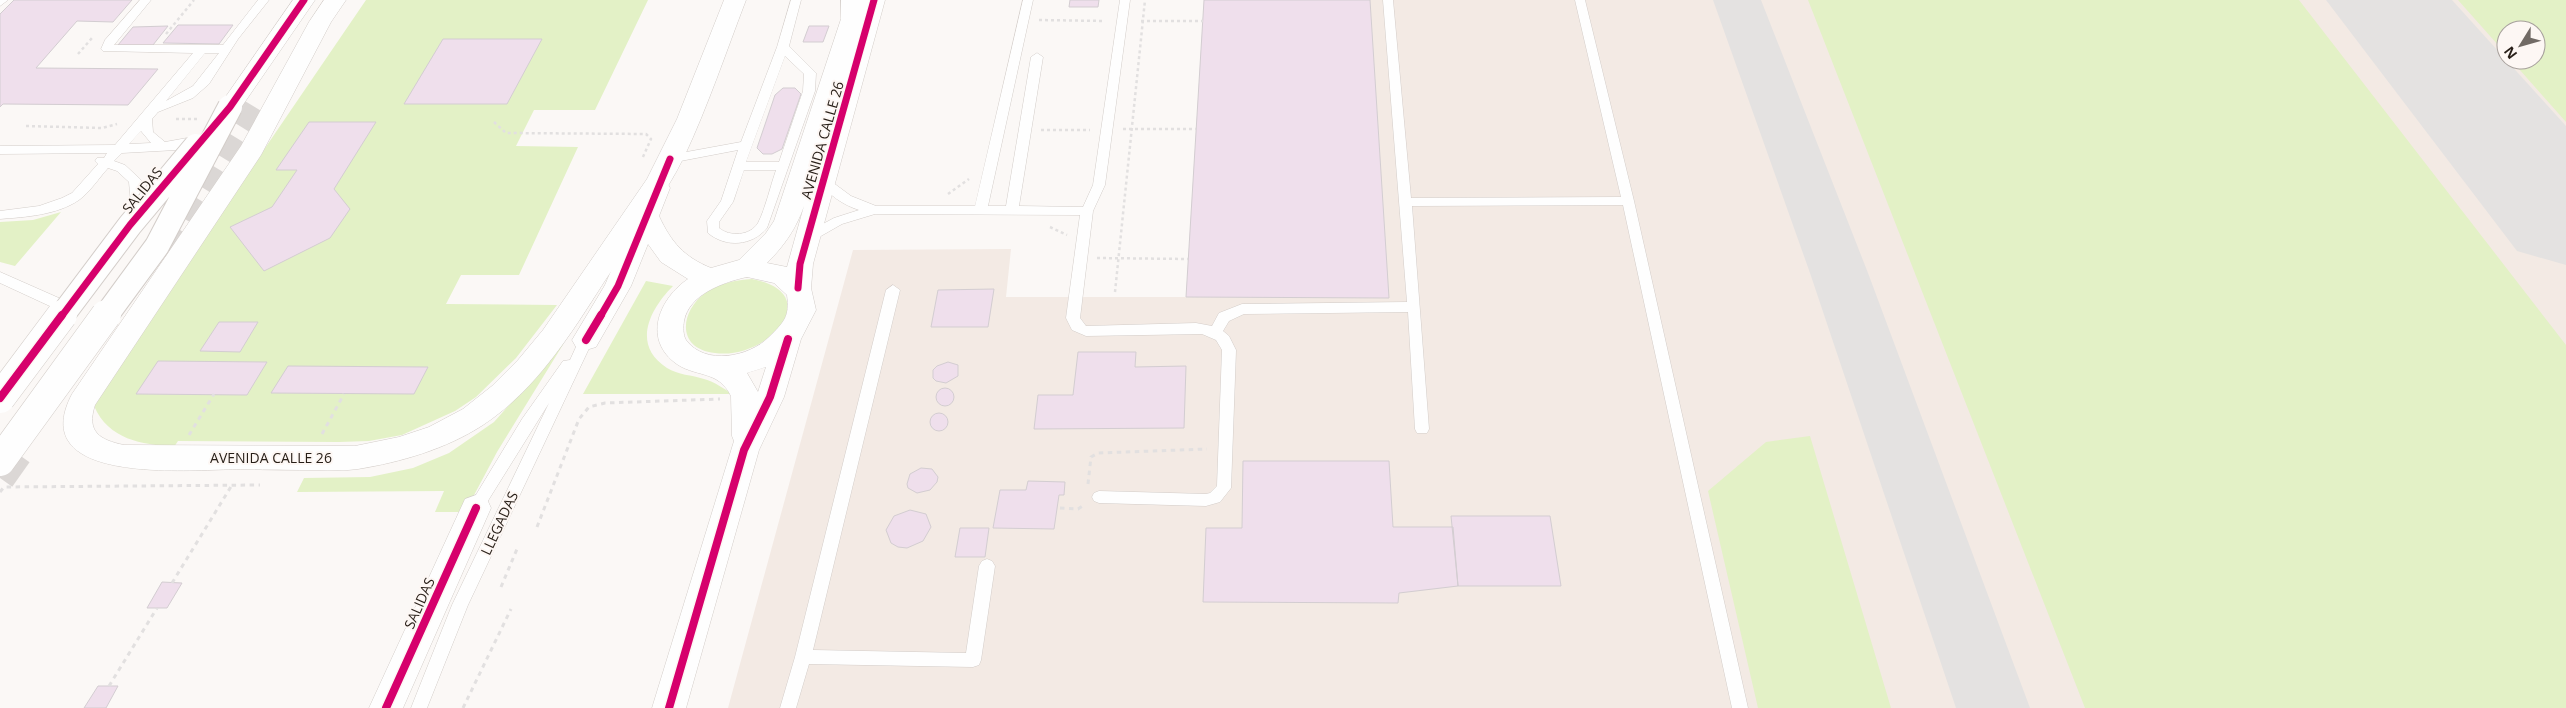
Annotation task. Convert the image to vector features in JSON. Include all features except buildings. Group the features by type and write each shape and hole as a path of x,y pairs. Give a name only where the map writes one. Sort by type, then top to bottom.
{"street":[{"name":"SALIDAS","path":"0,461 156,246 230,118 304,0"},
{"name":"AVENIDA CALLE 26","path":"336,0 320,22 252,149 82,402 76,421 82,438 90,447 105,454 124,457 355,458 403,449 448,431 490,405 516,382 542,353 564,324 670,159 735,0"},
{"name":"AVENIDA CALLE 26","path":"747,268 775,239 786,222 852,19 852,0"},
{"name":"AVENIDA CALLE 26","path":"798,288 800,264 874,0"},
{"name":"SALIDAS","path":"0,398 130,225 230,118"},
{"path":"586,340 618,286 670,159"},
{"path":"647,216 656,239 670,257 686,268 711,278"},
{"path":"747,268 768,270 786,276 798,288 803,299 798,326 788,339 774,350 757,359 738,364 720,366 700,363 684,356 673,345 669,331 671,316 680,301 693,288 711,278 747,268"},
{"path":"669,708 744,450 770,397 788,339"},
{"path":"720,366 737,379 748,401 744,450"},
{"name":"SALIDAS","path":"386,708 476,508"}],"lane":[{"path":"0,3 3,0"},
{"path":"146,0 109,42 107,49 226,49"},
{"path":"149,114 194,92 216,68 226,49 264,0"},
{"path":"783,46 810,73 811,84 760,229 745,238 721,236 713,230 713,220 727,202 741,166 746,145 783,46 796,0"},
{"path":"981,209 1028,0"},
{"path":"1099,497 1206,500 1215,498 1224,488 1229,350 1222,337 1215,332 1196,328 1086,331 1079,329 1074,324 1073,318 1087,211 1099,185 1125,0"},
{"path":"1388,0 1412,277 1412,307 1422,429"},
{"path":"1580,0 1628,201 1740,708"},
{"path":"0,215 34,212 63,203 76,196 108,163 202,49"},
{"path":"1012,210 1037,57"},
{"path":"149,114 147,134 161,146"},
{"path":"0,150 69,151 161,146 195,141 230,118"},
{"path":"670,159 746,145"},
{"path":"69,151 121,168 135,180 138,224"},
{"path":"741,166 783,166"},
{"path":"824,180 846,199 880,210"},
{"path":"1406,202 1628,201"},
{"path":"808,237 838,221 880,210 1087,211"},
{"path":"0,277 75,311"},
{"path":"788,708 803,657 893,290"},
{"path":"1215,332 1224,317 1242,308 1412,307"},
{"name":"SALIDAS","path":"476,508 527,423 586,340"},
{"name":"LLEGADAS","path":"419,708 460,606 586,340"},
{"path":"803,657 973,660 987,566"}],"path":[{"path":"162,40 194,0"},
{"path":"1115,292 1145,0"},
{"path":"26,126 102,128 121,122"},
{"path":"494,122 506,133 646,134 651,139 639,166"},
{"path":"912,210 916,195 939,196 948,194 966,183 975,173"},
{"path":"1042,227 1060,230 1068,236 1075,243 1075,255 1081,258 1188,259"},
{"path":"183,444 214,394"},
{"path":"320,437 344,394"},
{"path":"537,527 579,418 589,407 605,403 719,399"},
{"path":"1088,485 1091,458 1098,453 1225,449"},
{"path":"0,492 4,487 260,484"},
{"path":"172,583 232,485"},
{"path":"1060,508 1078,509 1085,504"},
{"path":"501,587 517,549"},
{"path":"109,686 156,608"},
{"path":"463,708 511,609"}],"shaded area":[{"path":"1204,0 2566,0 2566,708 728,708 853,250 1011,249 1006,297 1186,297"}],"green space":[{"path":"366,0 648,0 595,110 534,110 516,146 578,147 519,275 461,275 446,304 557,305 516,358 476,397 455,411 402,435 369,441 339,442 178,441 174,447 138,442 117,433 100,417 94,406 158,305"},
{"path":"1808,0 2299,0 2566,345 2566,708 2085,708"},
{"path":"2458,0 2566,0 2566,122 2520,70 2546,70 2546,20 2496,20 2496,43"},
{"path":"61,212 15,266 0,262 0,222 33,220"},
{"path":"752,279 774,286 785,297 787,310 782,324 770,336 754,346 735,352 715,353 694,345 688,338 686,329 690,310 696,301 705,293 722,284"},
{"path":"646,281 673,286 657,305 648,327 647,338 650,349 656,359 671,370 680,374 708,380 732,394 583,394"},
{"path":"564,343 497,452 465,512 435,512 444,491 297,492 304,478 370,477 413,468 449,453 494,422"},
{"path":"1810,436 1891,708 1758,708 1708,491 1766,442"}],"taxiway":[{"path":"1737,0 1839,273 1993,708"}],"runway":[{"path":"2386,0 2566,216"}],"tunnel":[{"path":"165,249 253,106"},
{"path":"0,478 24,444"}],"cycle path":[{"path":"0,398 130,225 230,107 304,0"},
{"path":"798,288 800,264 874,0"},
{"path":"586,340 618,286 670,159"},
{"path":"669,708 744,450 770,397 788,339"},
{"path":"386,708 476,508"}]}
